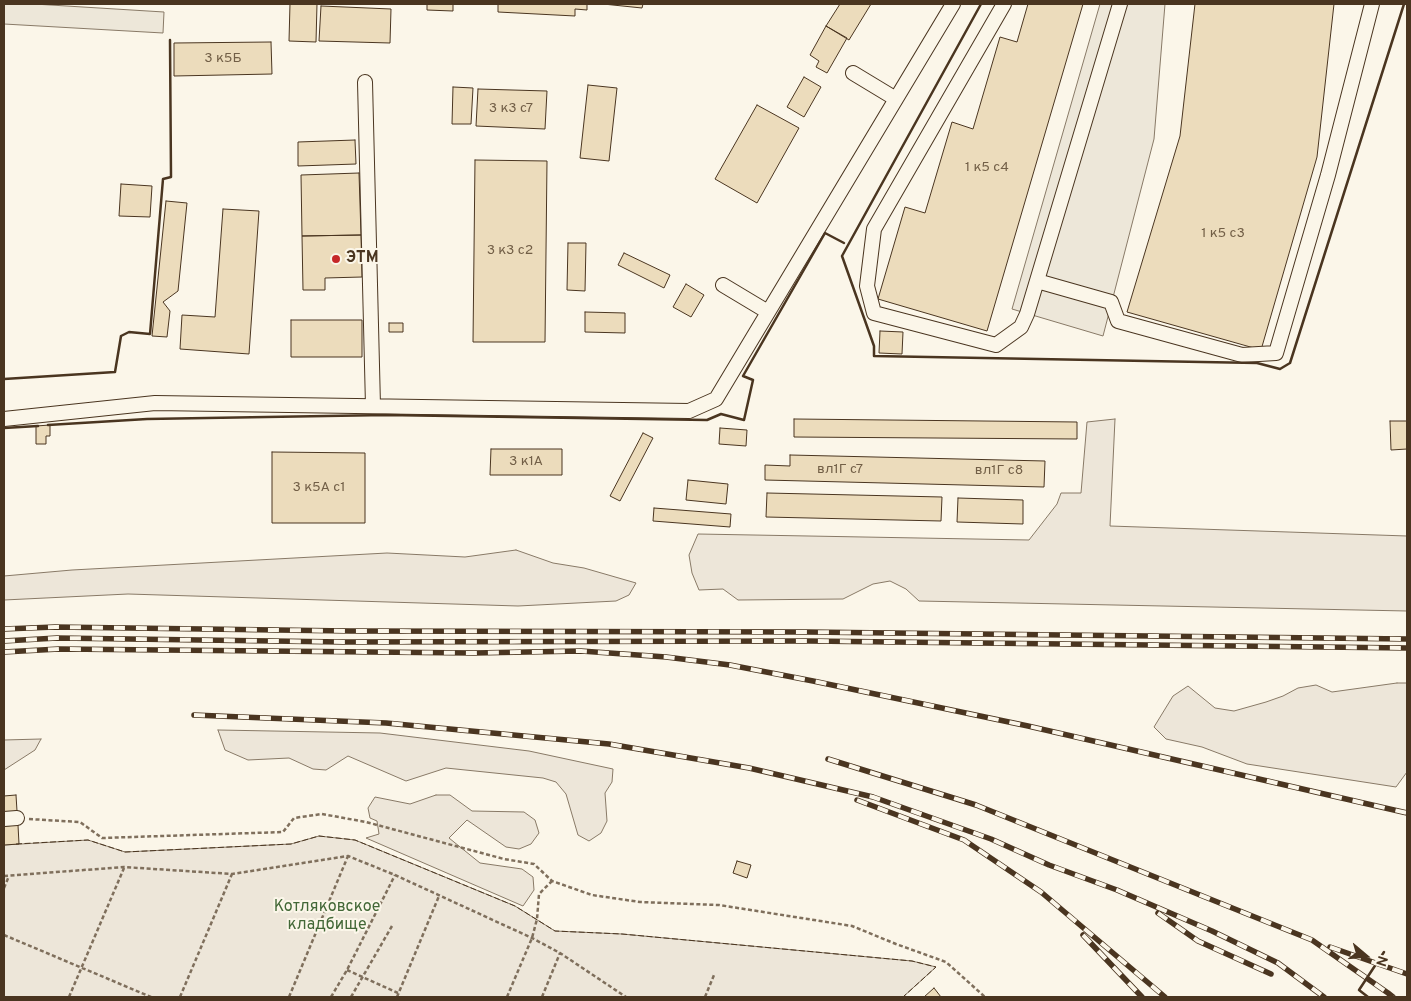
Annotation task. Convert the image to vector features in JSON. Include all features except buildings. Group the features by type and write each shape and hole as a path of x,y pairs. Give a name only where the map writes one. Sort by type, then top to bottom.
{"street":[{"path":"4,419 155,404 689,411 716,399 953,4"},
{"path":"1004,4 874,229 867,286 874,313 996,345 1021,327 1027,314 1120,4"},
{"path":"1037,281 1111,302 1118,321 1242,355 1276,353 1328,175 1372,4"},
{"path":"853,73 896,99"},
{"path":"365,82 373,406"},
{"path":"723,286 768,312"}],"path":[{"path":"10,819 80,822 102,838 283,832 294,818 322,814 366,822 504,859 534,864 552,881 592,895 640,902 719,905 852,926 946,962 985,997"},
{"path":"289,997 348,856"},
{"path":"4,876 124,867 232,874 348,856 395,875 532,938 560,953 626,997"},
{"path":"69,997 124,867"},
{"path":"180,997 232,874"},
{"path":"331,997 347,970 395,875"},
{"path":"4,888 9,876"},
{"path":"507,997 532,938 537,919 538,894 552,881"},
{"path":"397,997 440,896"},
{"path":"350,997 392,926"},
{"path":"4,935 151,997"},
{"path":"542,997 560,953"},
{"path":"347,970 398,993"},
{"path":"704,997 714,975"}],"green space":[{"path":"1115,419 1110,526 1407,536 1407,611 919,601 906,589 890,581 873,584 843,599 738,600 723,589 699,590 692,573 689,555 698,534 1029,540 1057,504 1061,493 1081,493 1087,422"},
{"path":"516,550 553,563 584,568 636,583 629,595 616,601 518,606 128,594 4,600 4,576 72,570 387,553 465,557"},
{"path":"1407,683 1407,772 1396,787 1247,764 1202,747 1166,739 1154,727 1173,696 1188,686 1215,708 1234,711 1283,696 1298,688 1316,685 1332,692"},
{"path":"218,730 380,733 529,751 613,769 612,782 605,793 607,821 601,833 589,841 578,835 566,794 556,782 543,778 446,768 406,781 348,756 326,770 313,769 289,758 248,760 225,750"},
{"path":"41,739 35,750 4,770 4,740"},
{"path":"436,795 450,795 472,811 524,812 535,820 539,833 531,844 519,849 506,847 467,820 449,838 480,863 522,869 533,877 534,890 523,906 366,838 379,834 377,821 370,818 368,808 375,797 410,804"},
{"name":"Котляковское кладбище","path":"319,836 355,840 515,906 555,931 622,934 912,961 936,967 903,997 4,997 4,845 88,840 125,852 291,844"}],"shaded area":[{"path":"4,4 164,12 163,33 4,24"},
{"path":"1100,4 1165,4 1154,139 1103,336 1012,309"}],"railway":[{"path":"4,629 55,627 350,631 807,632 1407,639"},
{"path":"4,641 57,638 343,642 808,641 1407,648"},
{"path":"4,652 59,649 474,653 581,651 666,657 730,665 1028,726 1407,813"},
{"path":"194,715 386,723 609,744 749,768 873,797 991,839 1049,865 1117,890 1212,931 1278,963 1324,997"},
{"path":"828,759 976,805 1312,940 1393,997"},
{"path":"857,800 964,840 1041,892 1165,997"},
{"path":"1158,913 1198,941 1271,974"},
{"path":"1083,935 1142,997"},
{"path":"1330,947 1407,974"}],"fence":[{"path":"16,844 88,840 125,852 291,844 319,836 355,840 515,906 555,931 622,934 912,961 936,967 903,997"}],"wall":[{"path":"981,4 842,256 874,346 874,356 1257,363 1280,369 1290,363 1404,4"},
{"path":"4,379 115,372 121,336 129,332 150,334 163,179 171,177 170,40"},
{"path":"48,425 147,419 386,415 707,420 721,414 744,420 753,380 743,376 825,233 844,243"},
{"path":"4,428 38,426"},
{"path":"1368,997 1359,990 1384,952"}],"place":[{"name":"ЭТМ","path":"336,259"}]}
